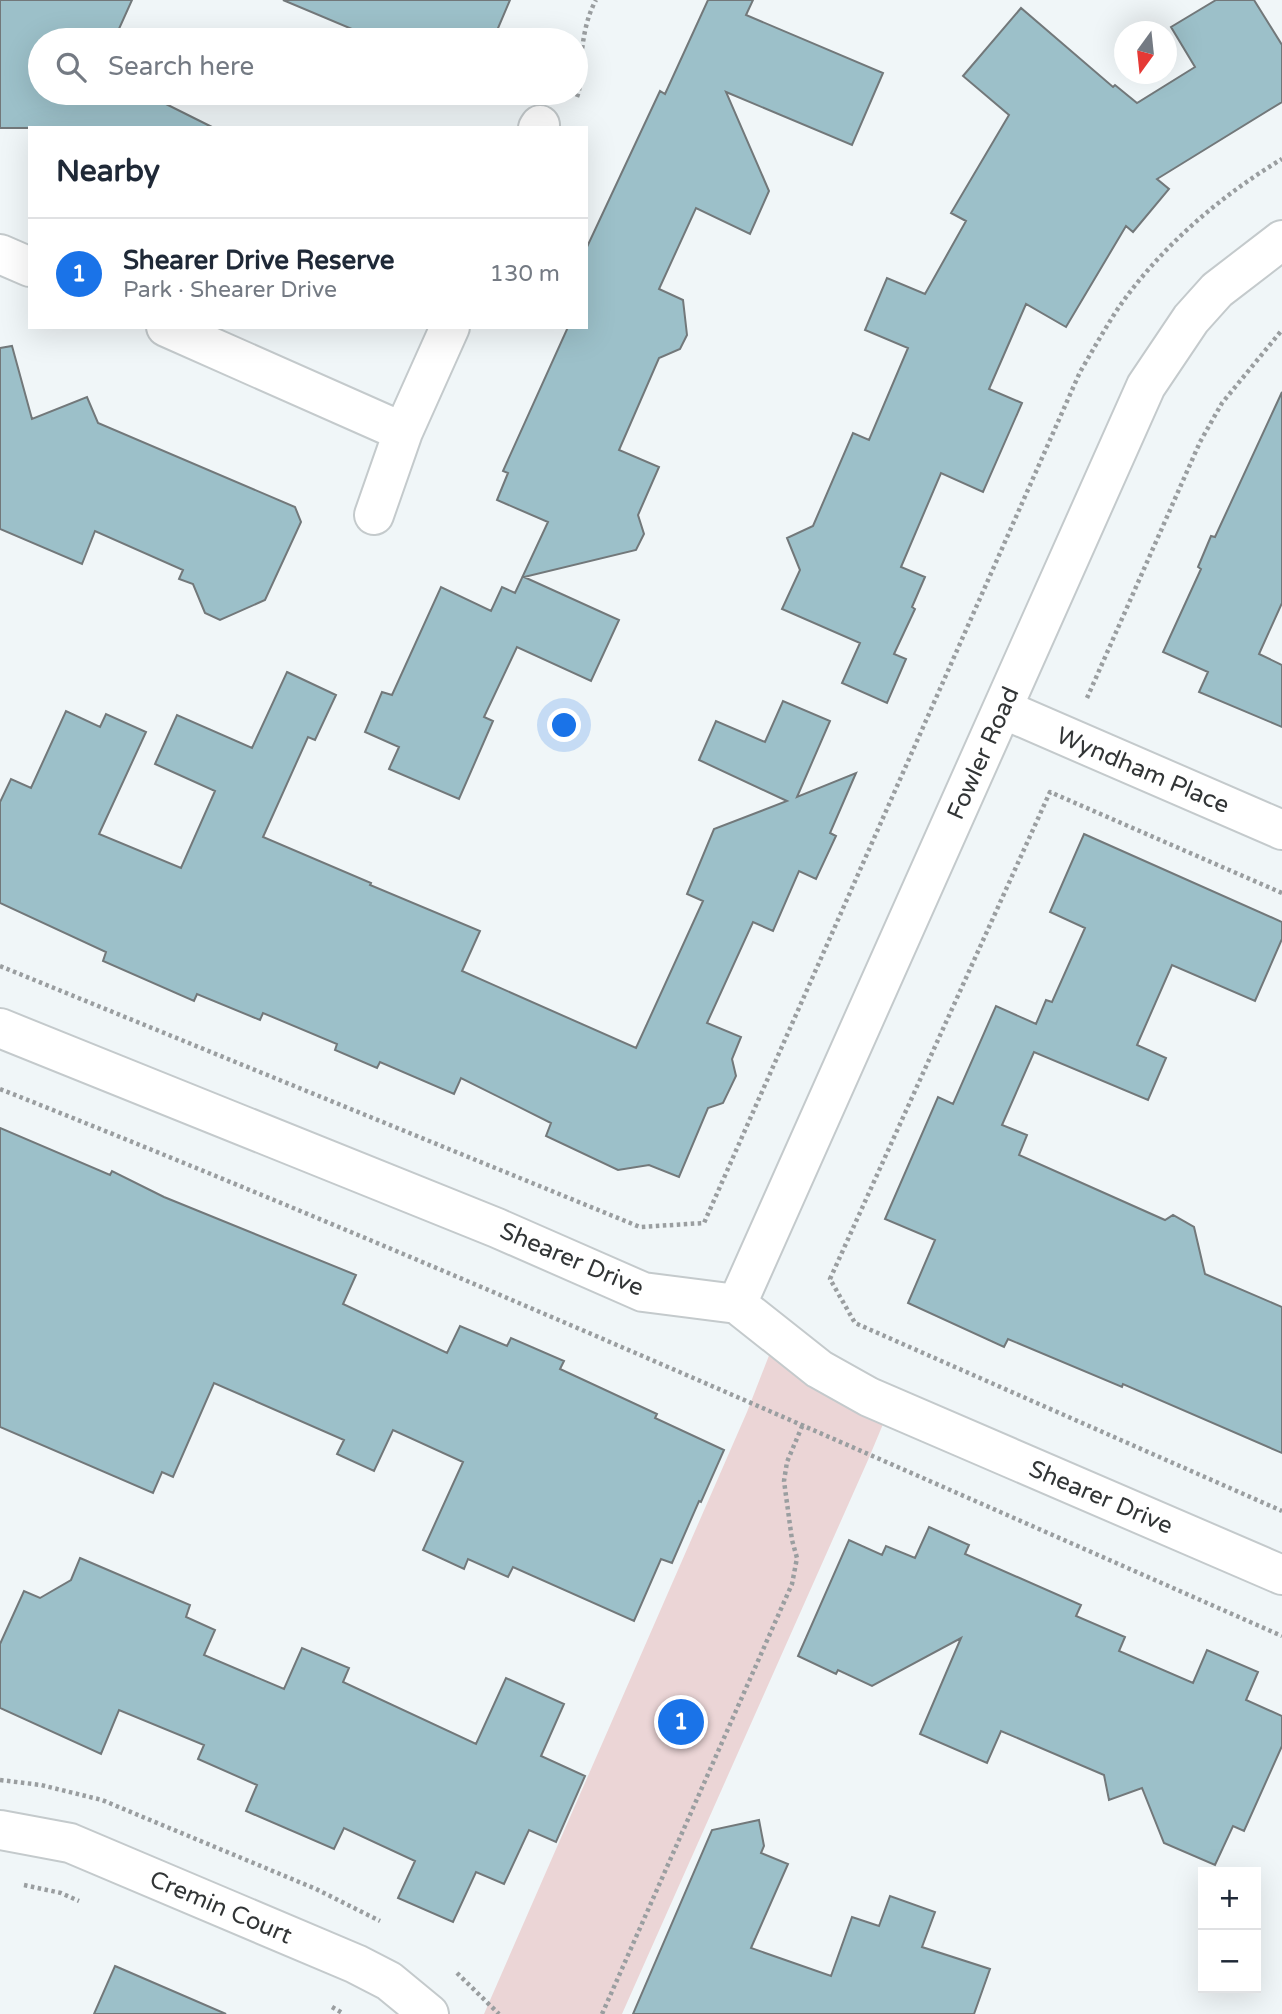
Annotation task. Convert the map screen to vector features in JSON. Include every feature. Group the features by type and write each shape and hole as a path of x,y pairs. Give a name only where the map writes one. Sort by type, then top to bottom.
{"street":[{"name":"Fowler Road","path":"737,1304 1146,386 1191,319 1217,290 1282,240"},
{"path":"0,254 28,266"},
{"path":"171,329 403,432"},
{"path":"374,515 403,432 449,329"},
{"name":"Wyndham Place","path":"1003,709 1282,830"},
{"name":"Shearer Drive","path":"0,1028 484,1223 643,1292 737,1304 819,1368 869,1397 1282,1575"},
{"name":"Cremin Court","path":"0,1830 70,1843 356,1964 389,1981 429,2014"}],"path":[{"path":"585,28 596,0"},
{"path":"539,126 573,105"},
{"path":"0,965 640,1227 704,1223 1080,372 1119,307 1145,274 1200,218 1249,178 1282,159"},
{"path":"1085,702 1200,442 1222,403 1282,330"},
{"path":"1282,893 1050,792 830,1279 855,1323 1282,1511"},
{"path":"0,1089 198,1167 803,1424 1282,1636"},
{"path":"603,2014 792,1584 797,1558 784,1482 787,1462 803,1424"},
{"path":"12,1882 61,1893 87,1904"},
{"path":"329,2005 344,2014"}],"shaded area":[{"path":"777,1335 891,1405 868,1460 622,2014 484,2014 747,1412"}],"building":[{"path":"0,0 132,0 119,28 28,28 28,105 168,105 210,126 28,126 0,128"},
{"path":"283,0 510,0 498,28 350,28"},
{"path":"708,0 753,0 746,15 883,73 852,145 726,92 769,191 750,234 696,208 659,289 683,300 687,335 680,349 659,358 619,450 659,467 638,515 644,534 636,550 524,577 619,620 591,681 517,647 484,717 493,721 459,799 389,769 399,747 365,732 382,692 392,695 441,587 491,611 502,587 515,593 548,522 497,500 508,473 503,471 567,329 588,329 588,245 660,91 665,94"},
{"path":"1216,0 1254,0 1282,45 1282,102 1157,179 1169,189 1133,232 1126,226 1066,327 1026,304 989,389 1022,403 983,492 941,473 901,567 925,577 912,607 915,609 894,654 906,659 887,703 842,683 860,643 782,609 800,570 787,538 813,526 853,433 869,440 908,348 865,330 887,278 925,294 966,221 951,213 1009,115 963,76 1021,8 1113,87 1115,85 1137,103 1168,84 1177,84 1177,78 1195,67 1177,37 1177,23"},
{"path":"12,346 32,419 87,397 98,423 295,507 301,522 265,600 220,620 205,613 193,584 179,579 183,570 95,531 82,564 0,529 0,348"},
{"path":"1282,392 1282,603 1259,654 1282,665 1282,727 1199,692 1208,672 1163,652 1201,569 1198,567 1211,536 1215,537"},
{"path":"287,672 336,695 315,740 308,737 263,837 480,931 462,971 636,1048 703,901 687,894 714,829 787,801 699,760 716,721 765,742 783,701 830,721 797,797 856,773 830,833 836,836 816,879 799,871 773,931 753,922 707,1023 741,1037 732,1059 736,1076 723,1103 708,1108 679,1177 649,1165 618,1170 546,1136 551,1123 461,1078 454,1094 380,1062 377,1068 335,1050 337,1044 263,1013 260,1020 197,994 194,1001 103,961 106,952 0,903 0,802 11,779 31,788 66,711 100,727 106,714 146,732 99,834 181,868 215,791 155,764 177,715 252,748"},
{"path":"1084,834 1282,922 1282,939 1255,1001 1172,965 1137,1045 1166,1058 1148,1100 1034,1052 1002,1125 1027,1135 1019,1155 1165,1220 1173,1215 1194,1227 1205,1274 1282,1307 1282,1453 1123,1384 1122,1387 1008,1339 1004,1347 908,1303 935,1240 885,1219 938,1097 953,1104 996,1006 1036,1024 1046,1000 1052,1002 1085,928 1050,912"},
{"path":"0,1128 110,1175 112,1171 164,1197 356,1275 343,1304 447,1353 460,1326 507,1346 511,1338 564,1361 560,1369 657,1414 655,1418 724,1450 672,1563 661,1559 634,1621 513,1567 508,1577 468,1559 464,1569 423,1550 463,1462 393,1430 374,1471 337,1454 344,1440 214,1383 173,1477 162,1472 153,1493 0,1427"},
{"path":"929,1527 969,1545 965,1554 1081,1605 1076,1616 1125,1637 1119,1651 1193,1683 1207,1650 1258,1672 1246,1700 1282,1716 1282,1746 1244,1831 1233,1826 1215,1865 1164,1843 1142,1788 1109,1800 1104,1775 1001,1731 987,1763 920,1734 961,1638 872,1686 838,1670 836,1674 798,1656 849,1540 882,1555 886,1546 915,1558"},
{"path":"80,1558 190,1605 186,1617 215,1630 204,1655 284,1689 302,1648 349,1668 343,1682 476,1744 506,1678 564,1704 541,1756 585,1776 556,1842 529,1830 504,1884 476,1872 453,1922 398,1898 415,1861 344,1828 334,1849 246,1811 257,1785 198,1759 204,1745 119,1710 101,1754 0,1708 0,1644 24,1591 40,1598 71,1580"},
{"path":"759,1820 764,1846 761,1853 788,1864 751,1948 831,1976 852,1917 879,1926 890,1896 935,1912 922,1947 990,1969 974,2014 633,2014 712,1830"},
{"path":"115,1966 226,2014 94,2014"}],"place":[{"name":"Shearer Drive Reserve","path":"681,1722"}]}
